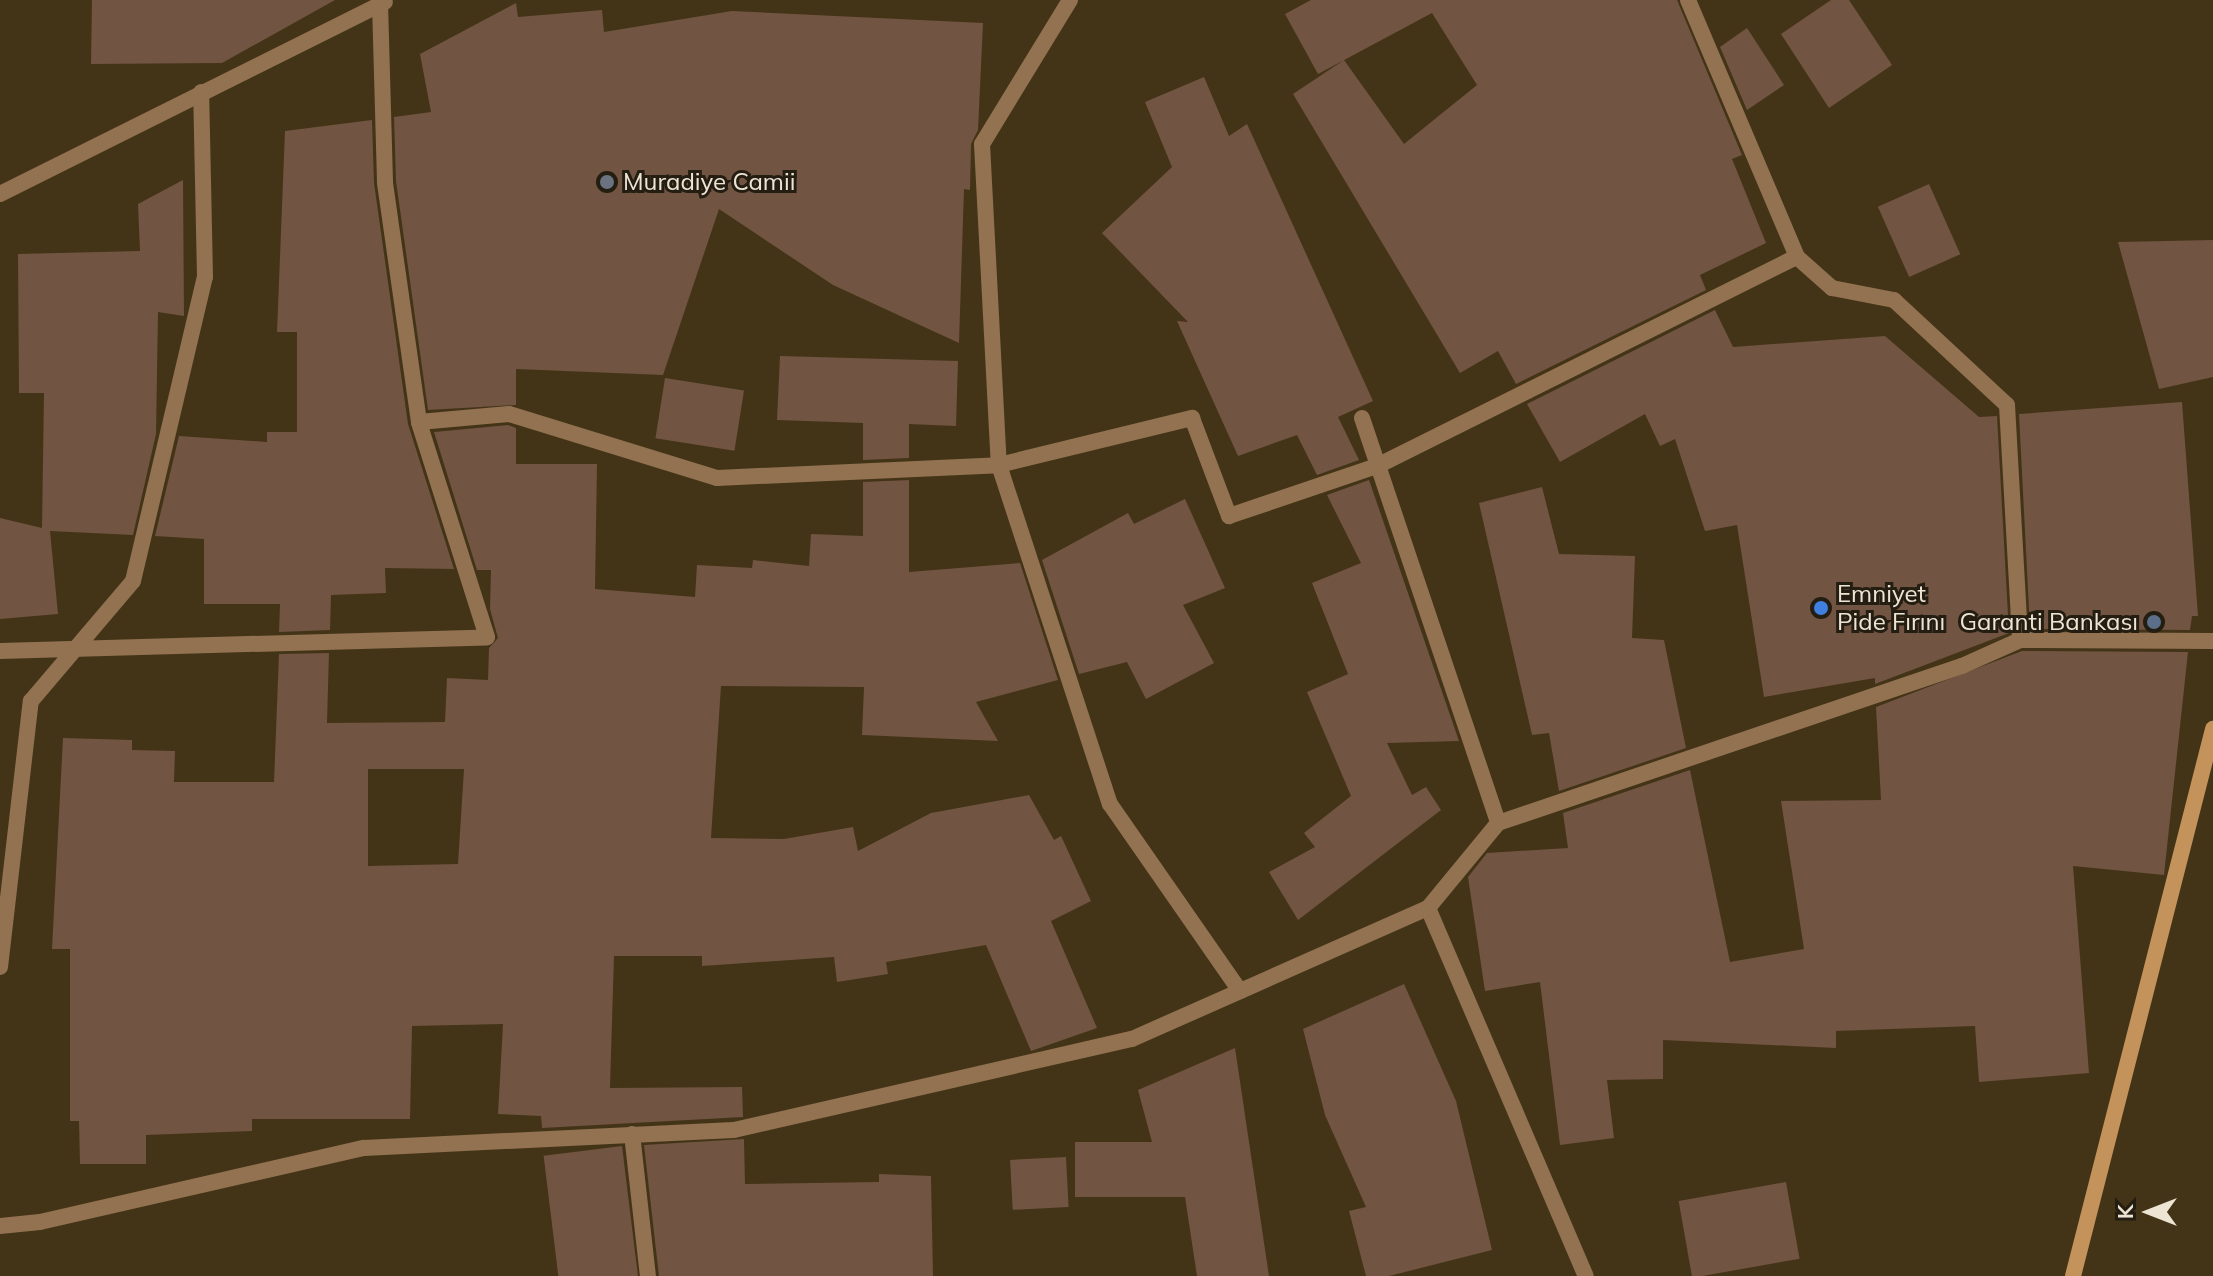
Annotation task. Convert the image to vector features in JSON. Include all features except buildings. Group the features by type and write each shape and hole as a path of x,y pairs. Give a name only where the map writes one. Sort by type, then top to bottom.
{"main road":[{"path":"2073,1276 2213,729"}],"street":[{"path":"1070,0 982,144 999,465 1110,804 1240,991"},
{"path":"1688,0 1797,257 1832,288 1894,300 2007,405 2020,640"},
{"path":"0,194 385,2 385,182 419,422 487,637 78,646 0,651"},
{"path":"0,967 31,701 133,581 205,277 201,92"},
{"path":"419,422 509,414 717,478 999,465 1192,418 1229,516 1377,466 1797,257"},
{"path":"1362,418 1498,823"},
{"path":"0,1226 40,1222 364,1148 734,1130 1117,1042 1428,908 1498,823 1962,666 2020,640 2213,641"},
{"path":"1428,908 1586,1276"},
{"path":"632,1134 648,1276"}],"place":[{"name":"Muradiye Camii","path":"607,182"},
{"name":"Emniyet Pide Fırını","path":"1821,608"},
{"name":"Garanti Bankası","path":"2154,622"}]}
